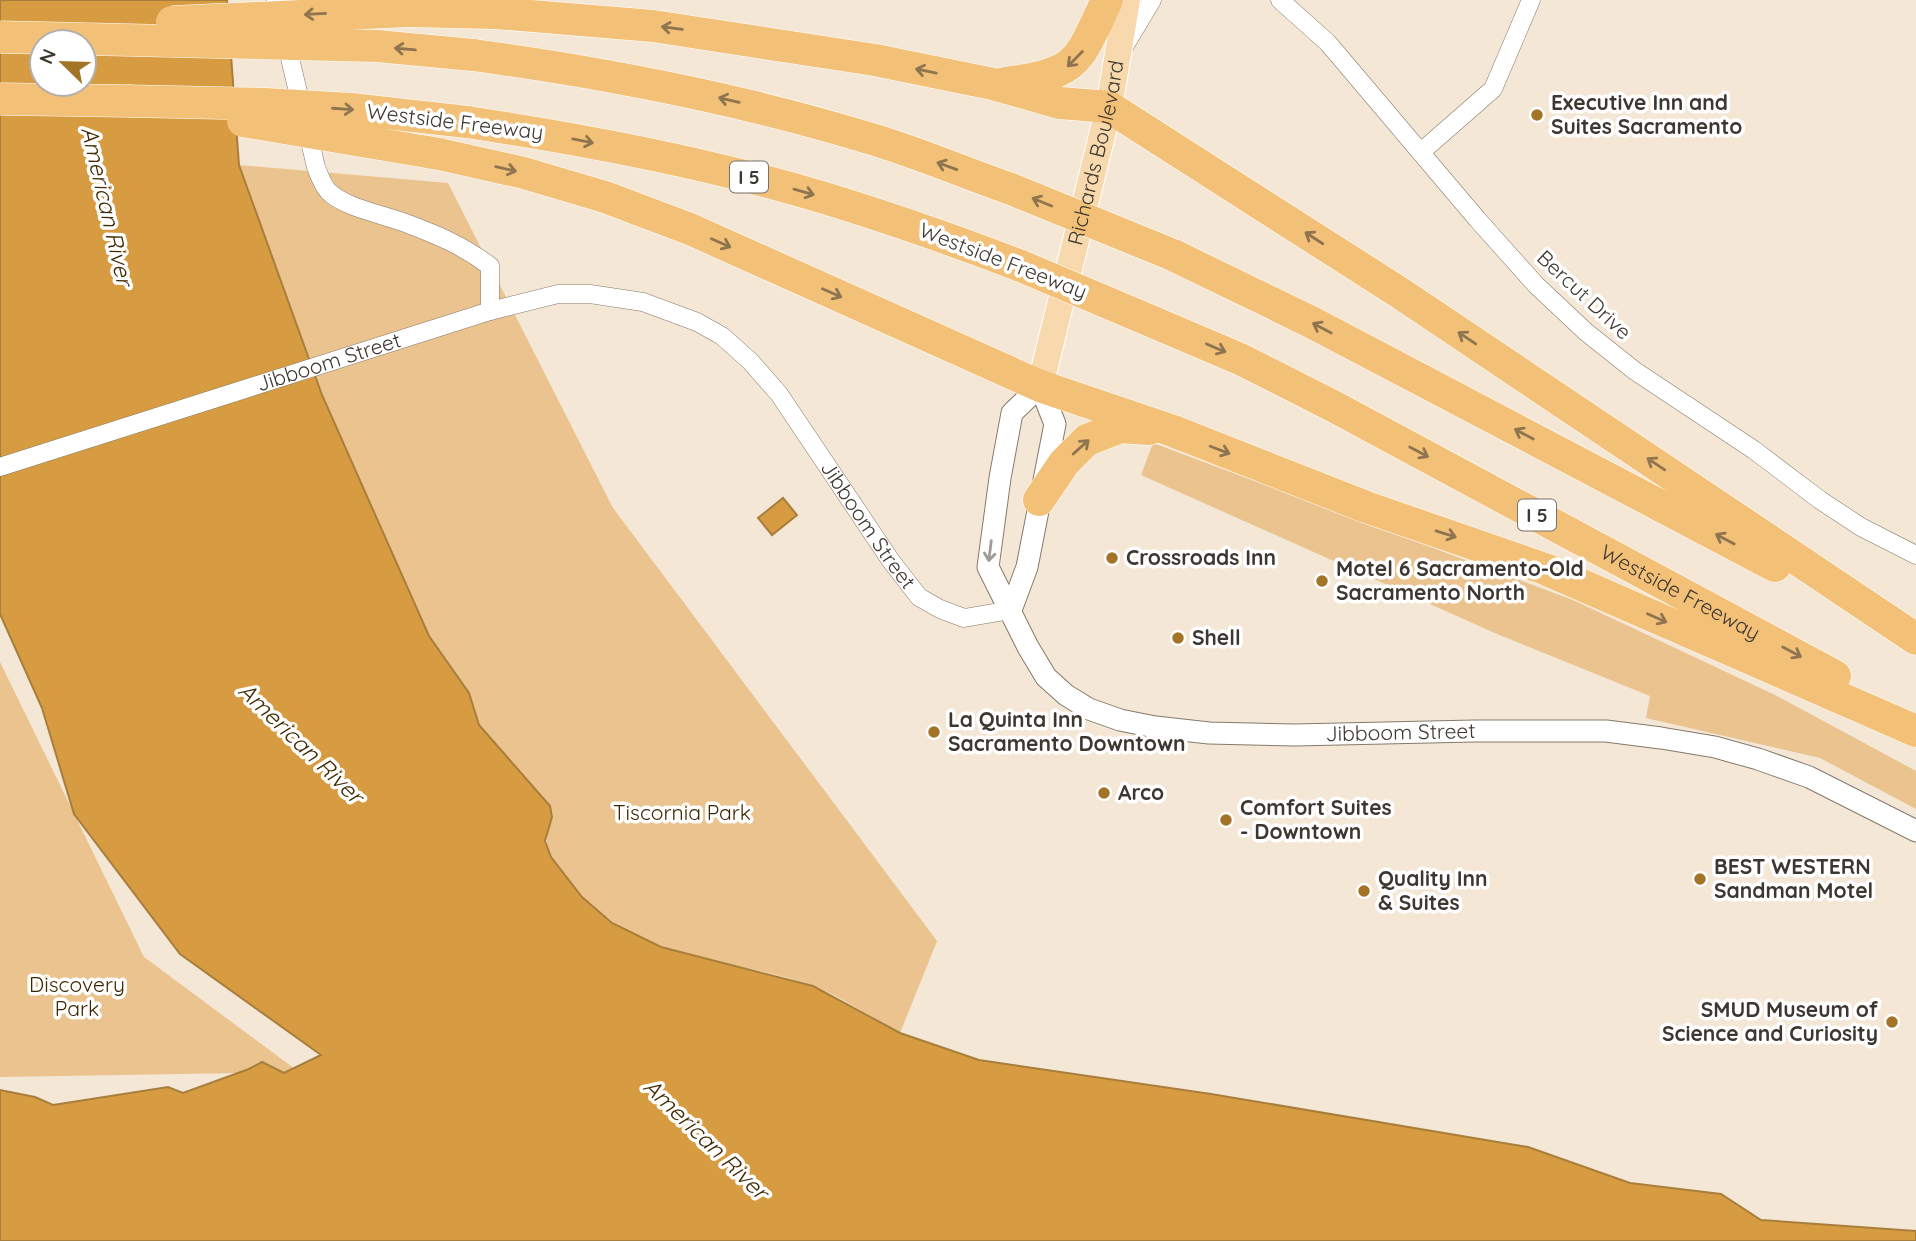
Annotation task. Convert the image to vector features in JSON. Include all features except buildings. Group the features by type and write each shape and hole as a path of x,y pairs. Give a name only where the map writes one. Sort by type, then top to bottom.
{"highway":[{"path":"993,84 1041,78 1056,74 1069,66 1083,52 1107,0"},
{"path":"0,34 408,11 495,13 653,26 875,60 993,84 1060,103 1110,107 1411,300 1916,639"},
{"path":"0,34 377,46 473,55 644,82 769,110 868,137 1011,189 1173,255 1313,323 1916,639"},
{"name":"Westside Freeway","path":"0,99 351,109 467,122 558,135 676,159 765,181 911,225 1021,266 1240,359 1916,719"},
{"path":"128,101 439,154 524,173 605,197 690,229 1040,386 1173,431 1366,507 1545,569 1916,731"},
{"path":"1039,500 1064,463 1087,440 1120,427 1173,431"}],"main road":[{"name":"Richards Boulevard","path":"1040,386 1110,107 1127,0"}],"street":[{"path":"276,0 316,167 328,192 344,202 463,246 478,257 479,272 490,283 490,312"},
{"path":"1119,54 1152,0"},
{"name":"Bercut Drive","path":"1280,0 1328,43 1477,219 1536,285 1586,332 1635,371 1754,450 1820,500 1861,527 1916,555"},
{"path":"1421,152 1493,89 1531,0"},
{"name":"Jibboom Street","path":"0,467 453,323 558,294 590,294 643,302 675,312 713,331 750,361 779,394 891,561 919,597 964,618 1011,610 1046,677 1066,695 1089,709 1119,720 1209,733 1296,735 1513,730 1630,733 1714,747 1758,759 1809,777 1916,831"},
{"path":"1040,386 1055,424 1027,567 1011,610 988,567 1013,413 1040,386"}],"green space":[{"name":"Tiscornia Park","path":"239,165 448,183 613,508 937,941 900,1033 844,1000 811,985 682,953 623,928 596,909 555,865 547,845 550,806 479,725 469,693 429,636 322,395"},
{"path":"1153,443 1573,600 1775,695 1916,771 1916,809 1820,758 1646,718 1650,696 1497,634 1141,475"},
{"name":"Discovery Park","path":"0,662 144,957 299,1072 0,1077"}],"water":[{"name":"American River","path":"0,0 227,0 239,165 322,395 429,636 469,693 479,725 550,806 552,817 545,841 551,857 582,897 612,923 661,947 813,986 900,1033 979,1060 1211,1094 1528,1147 1630,1183 1721,1194 1761,1220 1916,1231 1916,1241 0,1241 0,1090 35,1097 53,1105 168,1087 183,1093 262,1062 284,1073 321,1055 180,954 74,814 42,708 0,614"},
{"path":"783,498 797,515 772,535 758,518"}],"place":[{"name":"Executive Inn and Suites Sacramento","path":"1537,115"},
{"name":"Crossroads Inn","path":"1112,558"},
{"name":"Motel 6 Sacramento-Old Sacramento North","path":"1322,581"},
{"name":"Shell","path":"1178,638"},
{"name":"La Quinta Inn Sacramento Downtown","path":"934,732"},
{"name":"Arco","path":"1104,793"},
{"name":"Comfort Suites - Downtown","path":"1226,820"},
{"name":"BEST WESTERN Sandman Motel","path":"1700,879"},
{"name":"Quality Inn & Suites","path":"1364,891"},
{"name":"SMUD Museum of Science and Curiosity","path":"1892,1022"}]}
